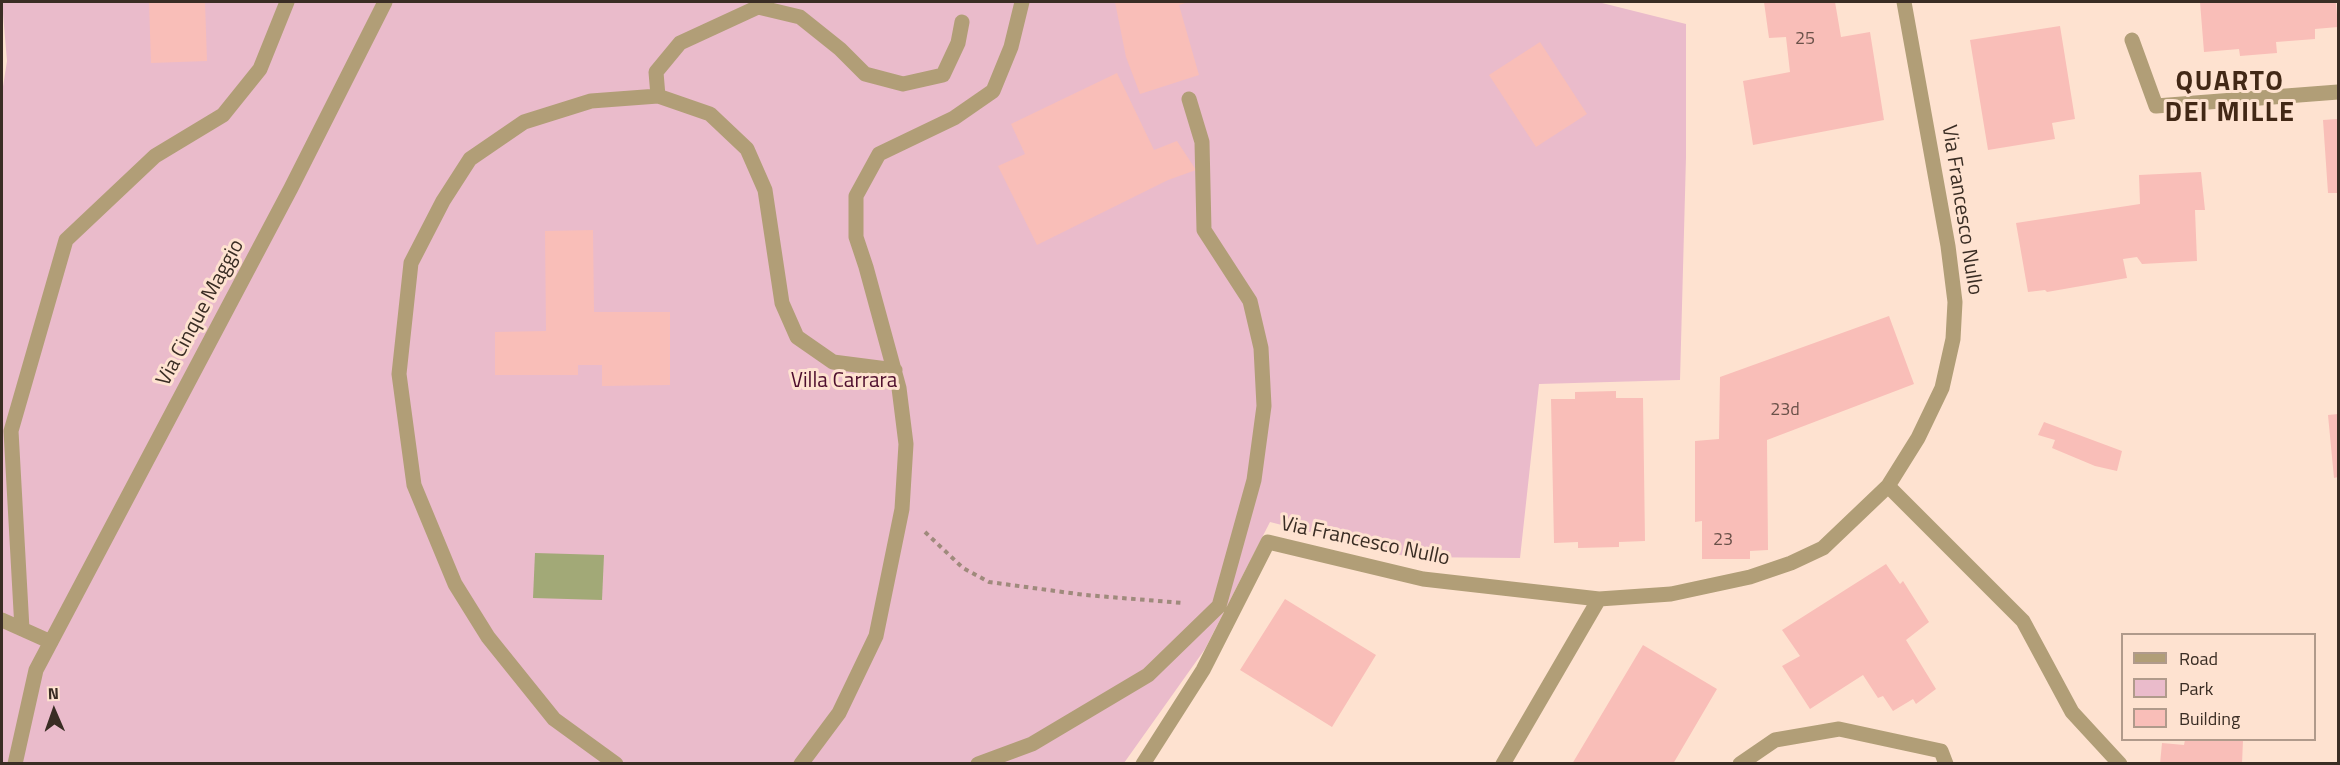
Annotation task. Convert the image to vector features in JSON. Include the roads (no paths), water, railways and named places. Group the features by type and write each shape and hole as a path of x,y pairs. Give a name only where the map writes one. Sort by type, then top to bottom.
{"street":[{"path":"22,629 11,431 66,240 155,156 223,116 260,69 287,2"},
{"name":"Via Cinque Maggio","path":"15,764 36,670 291,188 385,2"},
{"path":"801,764 839,713 876,636 902,510 906,444 895,370 856,237 856,196 879,154 954,118 993,91 1011,47 1022,2"},
{"name":"Via Francesco Nullo","path":"1143,764 1203,670 1268,542 1423,579 1599,599 1671,594 1750,577 1791,563 1823,548 1888,486 1918,438 1942,388 1953,339 1955,302 1948,246 1904,2"},
{"path":"658,96 656,72 680,43 758,7 800,17 840,49 865,74 903,84 943,75 958,43 962,22"},
{"path":"2133,40 2156,106 2338,92"},
{"path":"616,764 554,719 488,637 455,584 414,485 399,374 411,263 443,201 470,159 524,122 591,101 658,96 710,114 747,149 765,190 782,303 797,337 833,362 895,370"},
{"path":"978,764 1032,744 1148,675 1219,606 1254,480 1264,406 1261,348 1250,301 1204,230 1202,142 1190,99"},
{"path":"1888,486 2023,621 2072,712 2120,764"},
{"path":"1503,764 1599,599"},
{"path":"2,620 51,642"},
{"path":"1740,764 1775,740 1839,729 1941,752 1946,764"}],"district":[{"name":"QUARTO DEI MILLE","path":"2230,98"}],"park label":[{"name":"Villa Carrara","path":"844,382"}]}
